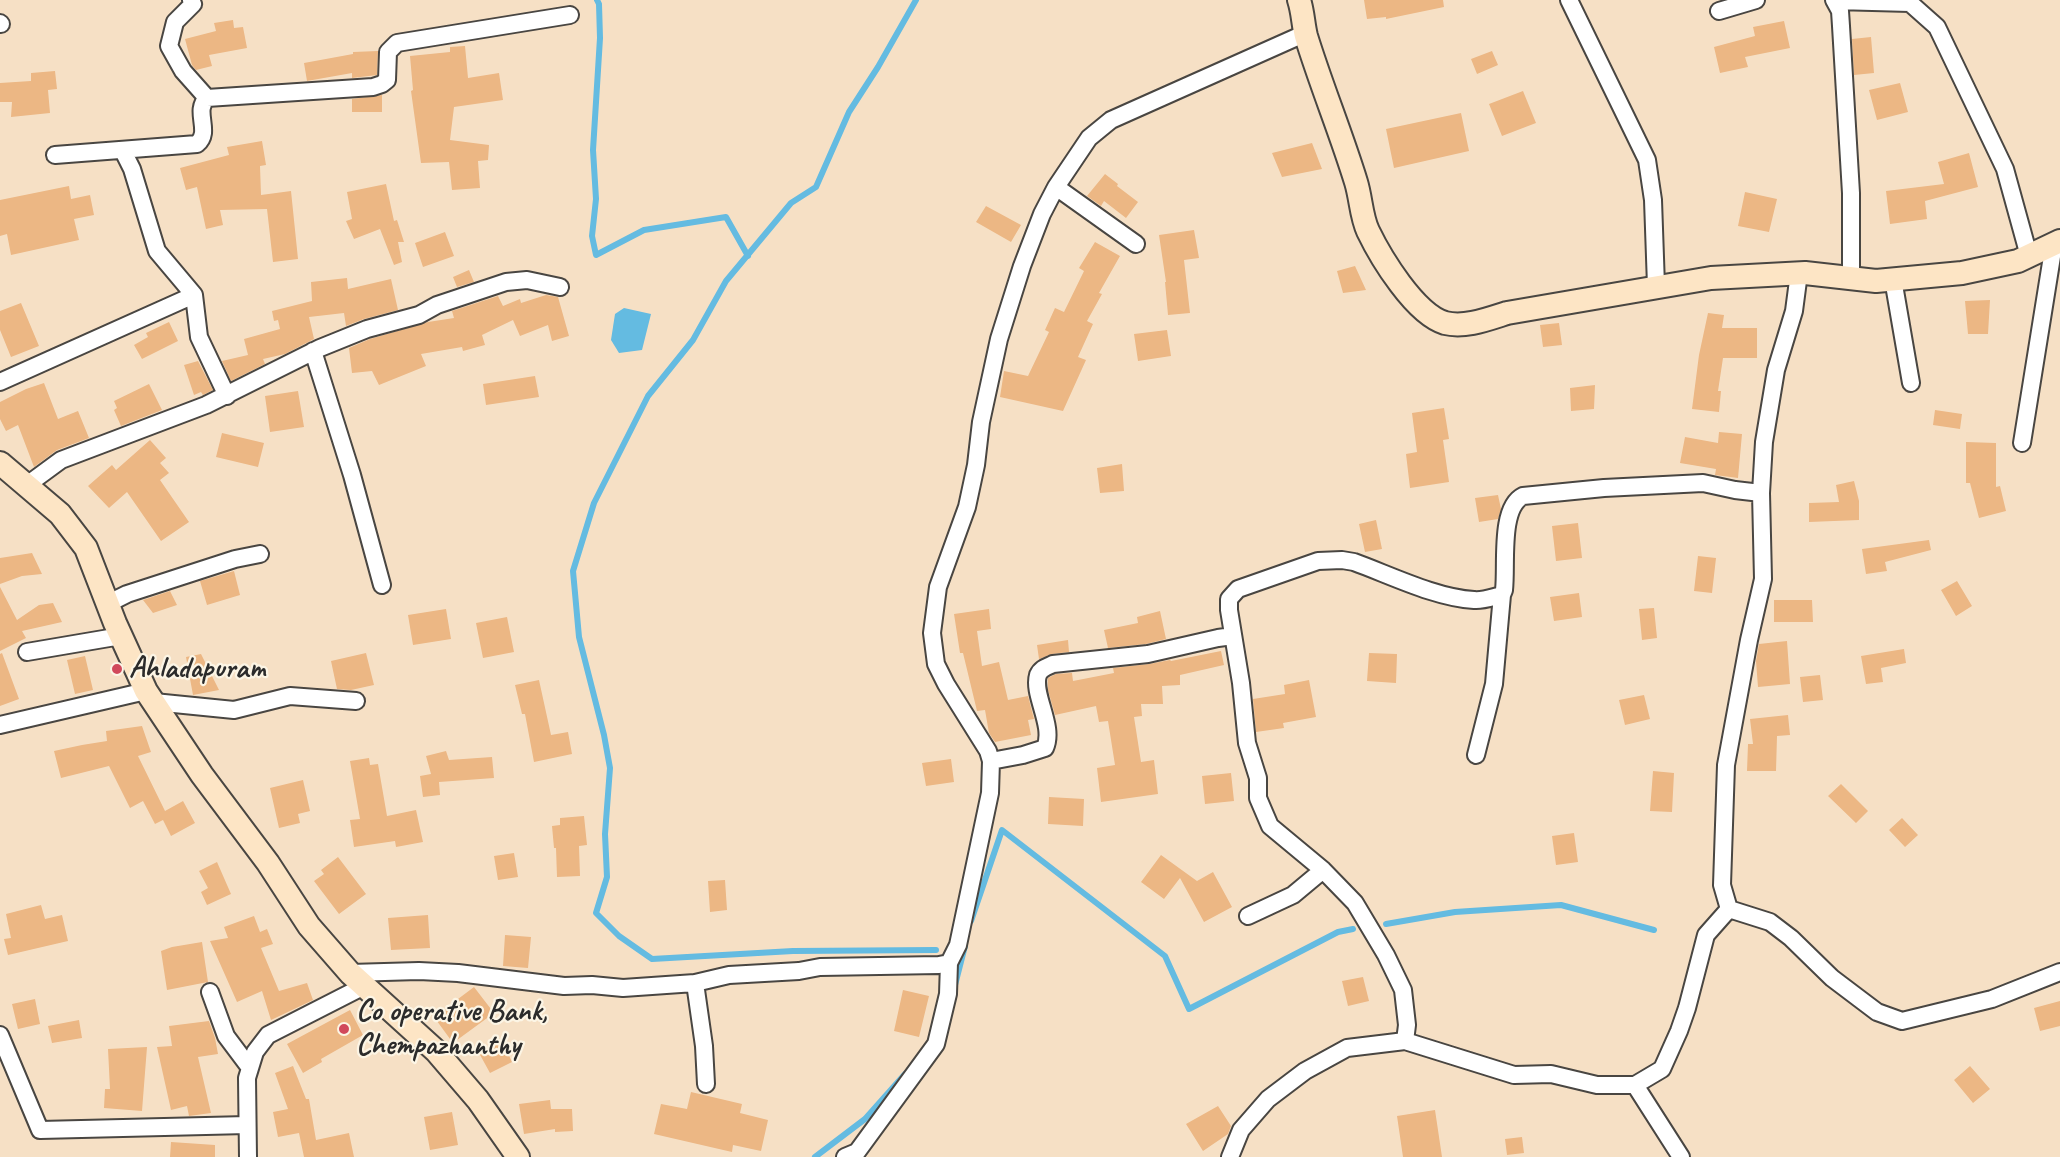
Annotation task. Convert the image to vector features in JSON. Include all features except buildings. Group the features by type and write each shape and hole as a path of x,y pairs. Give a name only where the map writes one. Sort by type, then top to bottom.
{"main road":[{"path":"1299,0 1306,33 1357,184 1367,228 1393,275 1417,304 1444,323 1458,325 1482,321 1507,313 1711,278 1798,273 1876,281 1962,273 2018,261 2057,242"},
{"path":"0,463 60,514 86,548 107,604 150,697 202,775 268,863 309,926 357,979 436,1051 478,1101 518,1157"}],"street":[{"path":"191,0 193,4 175,22 169,46 183,71 207,98"},
{"path":"1569,0 1647,160 1653,200 1656,286"},
{"path":"1719,11 1756,0"},
{"path":"1851,279 1851,193 1840,11 1835,1 1910,3 1937,27 2005,169 2029,255"},
{"path":"55,155 197,144 202,140 204,134 201,108 207,98 373,87 387,80 388,52 398,43 570,15"},
{"path":"845,1157 857,1152 936,1044 948,994 949,963 958,945 990,793 991,762 988,751 945,684 936,664 932,633 938,588 967,507 976,465 981,422 999,339 1042,214 1056,187 1089,138 1111,120 1306,33"},
{"path":"123,151 132,169 157,251 194,295 199,337 227,396"},
{"path":"1056,187 1136,244"},
{"path":"2022,443 2057,242"},
{"path":"1729,909 1722,885 1726,765 1749,640 1763,579 1761,493 1764,442 1776,370 1794,311 1798,273"},
{"path":"1893,279 1911,383"},
{"path":"27,485 61,460 227,396 313,351 367,328 419,315 437,305 506,282 527,280 560,287"},
{"path":"0,382 194,295"},
{"path":"313,351 352,475 382,585"},
{"path":"1476,755 1494,684 1506,574 1505,541 1513,504 1516,500 1523,496 1604,488 1703,483 1761,493"},
{"path":"107,604 127,594 260,554"},
{"path":"1405,1041 1407,1025 1403,990 1386,955 1355,903 1323,870 1270,826 1258,798 1258,778 1248,743 1228,610 1229,599 1238,589 1318,561 1342,560 1354,562 1426,590 1475,600 1502,595"},
{"path":"27,652 121,636"},
{"path":"991,762 1044,748 1048,735 1038,684 1038,675 1043,668 1053,664 1148,654 1233,636"},
{"path":"0,725 150,697 234,710 290,696 356,700"},
{"path":"1248,916 1293,895 1323,870"},
{"path":"1729,909 1770,922 1791,938 1832,978 1877,1012 1902,1021 1992,999 2060,972"},
{"path":"1230,1157 1241,1130 1268,1098 1305,1071 1347,1048 1405,1041 1514,1076 1551,1074 1597,1085 1635,1085 1662,1069 1684,1015 1706,935 1729,909"},
{"path":"248,1157 247,1078 255,1052 268,1035 357,979 419,971 458,973 564,986 592,985 623,988 695,983 729,975 799,971 820,967 949,963"},
{"path":"695,983 704,1046 706,1084"},
{"path":"210,992 225,1036 250,1068"},
{"path":"0,1035 40,1130 247,1125"},
{"path":"1635,1085 1681,1157"}],"water":[{"path":"624,308 651,314 642,350 619,353 611,340 615,314"}],"waterway":[{"path":"597,0 600,38 593,150 596,199 592,236 596,255 644,230 726,217 748,256"},
{"path":"916,0 849,112 816,187 791,203 726,281 693,340 648,396 594,503 573,571 579,637 610,768 605,834 607,877 596,913 619,936 652,959 793,951 936,950"},
{"path":"971,921 1002,830 1165,956 1189,1009 1338,932 1353,929"},
{"path":"1386,924 1455,912 1561,905 1654,930"},
{"path":"955,985 965,946"},
{"path":"815,1157 865,1119 905,1074"}],"place":[{"name":"Ahladapuram","path":"117,669"},
{"name":"Co operative Bank, Chempazhanthy","path":"344,1029"}]}
